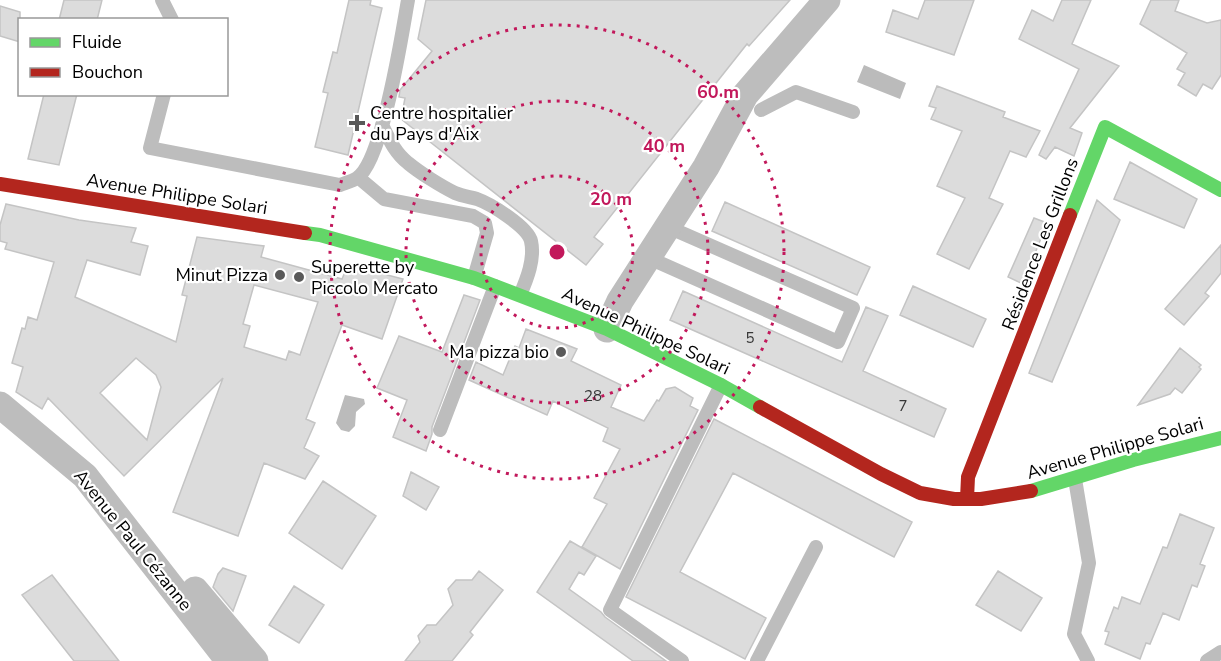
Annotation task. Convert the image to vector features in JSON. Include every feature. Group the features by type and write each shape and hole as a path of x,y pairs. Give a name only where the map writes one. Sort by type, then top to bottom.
{"main road":[{"name":"Résidence Les Grillons","path":"967,499 968,477 1105,127 1221,190"},
{"name":"Avenue Philippe Solari","path":"0,184 320,235 474,278 607,329 721,385 881,474 920,493 954,499 981,499 1027,492 1133,460 1221,438"}],"street":[{"path":"607,329 620,301 706,167 745,95 827,0"},
{"name":"Avenue Paul Cézanne","path":"0,405 86,476 229,661"},
{"path":"141,546 176,568 255,661"}],"lane":[{"path":"162,0 171,18"},
{"path":"163,96 150,148 340,185 359,177 374,152 389,100 408,0"},
{"path":"761,110 796,92 853,112"},
{"path":"382,125 395,150 407,163 456,193 479,200 500,212 518,224 531,239 532,255 520,295"},
{"path":"359,177 384,199 473,216 485,223 487,233 474,278"},
{"path":"649,258 838,342 853,308 668,227"},
{"path":"440,430 495,286"},
{"path":"682,661 610,610 721,385"},
{"path":"1076,479 1089,563 1074,634 1082,657"},
{"path":"756,661 816,547"},
{"path":"1207,661 1221,652"}],"shaded area":[{"path":"864,65 906,83 900,99 857,82"},
{"path":"345,395 364,399 365,404 356,412 355,426 349,432 341,430 336,423"}],"building":[{"path":"64,0 102,0 98,18 60,18"},
{"path":"349,0 371,0 370,5 382,8 348,155 315,147 328,93 323,92 333,52 337,53"},
{"path":"426,0 790,0 749,46 747,44 594,237 603,244 586,265 401,119 405,98 399,97 400,90 432,51 418,39"},
{"path":"925,0 974,0 954,55 886,32 893,10 918,19"},
{"path":"1062,0 1091,0 1072,44 1119,66 1070,128 1082,133 1074,156 1055,147 1046,159 1039,155 1079,69 1019,39 1032,10 1053,21"},
{"path":"1151,0 1179,0 1175,11 1207,23 1221,20 1221,75 1212,89 1203,84 1196,96 1178,85 1185,73 1177,69 1187,53 1140,24"},
{"path":"0,6 20,12 18,41 0,36"},
{"path":"937,86 1005,112 1003,117 1040,131 1026,157 1010,151 989,198 1003,204 969,269 937,254 965,198 937,186 962,131 931,119 936,108 929,106"},
{"path":"44,96 76,96 59,165 28,159"},
{"path":"1130,162 1197,199 1184,228 1114,199"},
{"path":"1097,200 1120,220 1052,382 1029,373"},
{"path":"725,202 870,267 857,295 712,231"},
{"path":"6,204 79,220 136,228 131,242 148,246 140,275 87,260 75,297 176,342 187,296 182,295 197,237 264,246 261,257 342,279 348,265 403,279 382,339 342,325 306,419 315,423 304,448 319,456 305,479 264,463 238,536 173,512 223,378 124,476 48,398 42,409 16,392 23,367 12,363 22,328 25,329 28,317 37,320 54,262 5,249 7,243 0,241 0,225","holes":["254,285 318,302 300,355 289,351 286,360 244,347 250,326 243,324","136,358 156,375 161,387 147,440 100,393"]},
{"path":"1034,218 1047,223 1023,284 1008,277"},
{"path":"1221,245 1221,273 1205,293 1209,296 1184,325 1165,309"},
{"path":"913,286 986,319 973,347 900,315"},
{"path":"683,291 842,362 866,307 888,316 863,371 946,409 934,437 670,320"},
{"path":"464,295 480,300 432,427 426,451 393,437 407,400 377,388 399,336 442,352"},
{"path":"526,329 577,349 571,361 621,385 611,407 644,421 666,389 675,387 693,398 690,406 698,410 620,569 582,547 607,504 594,498 620,449 603,441 608,428 553,401 547,415 469,380 476,362 503,375 515,346 519,348"},
{"path":"1180,348 1201,365 1199,367 1201,369 1182,393 1175,388 1170,394 1138,405"},
{"path":"714,419 912,522 894,557 733,473 680,572 766,618 745,659 626,597"},
{"path":"411,472 439,487 426,510 403,496"},
{"path":"323,481 376,516 342,569 289,533"},
{"path":"1180,514 1214,528 1200,564 1205,566 1197,587 1192,585 1179,620 1163,613 1150,644 1146,643 1140,659 1105,644 1109,632 1105,631 1114,607 1118,609 1122,597 1140,604 1163,547 1167,548"},
{"path":"570,541 596,556 584,575 579,572 569,589 666,661 633,661 537,592"},
{"path":"223,568 246,576 233,611 213,587"},
{"path":"479,571 503,590 470,632 473,635 452,661 405,661 420,642 418,636 427,625 436,625 453,605 448,589 456,580 472,580"},
{"path":"998,571 1042,598 1021,631 976,605"},
{"path":"52,575 119,661 74,661 22,595"},
{"path":"294,586 324,605 299,643 269,625"}],"traffic: fast":[{"path":"1070,215 1105,127 1221,190"},
{"path":"305,233 320,235 474,278 607,329 721,385 760,407"},
{"path":"1031,491 1133,460 1221,438"}],"traffic: jam":[{"path":"0,184 305,233"},
{"path":"967,499 968,477 1070,215"},
{"path":"760,407 920,493 954,499 981,499 1031,491"}],"place":[{"name":"Centre hospitalier du Pays d'Aix","path":"357,123"},
{"name":"Minut Pizza","path":"280,275"},
{"name":"Superette by Piccolo Mercato","path":"299,277"},
{"name":"Ma pizza bio","path":"561,352"}]}
